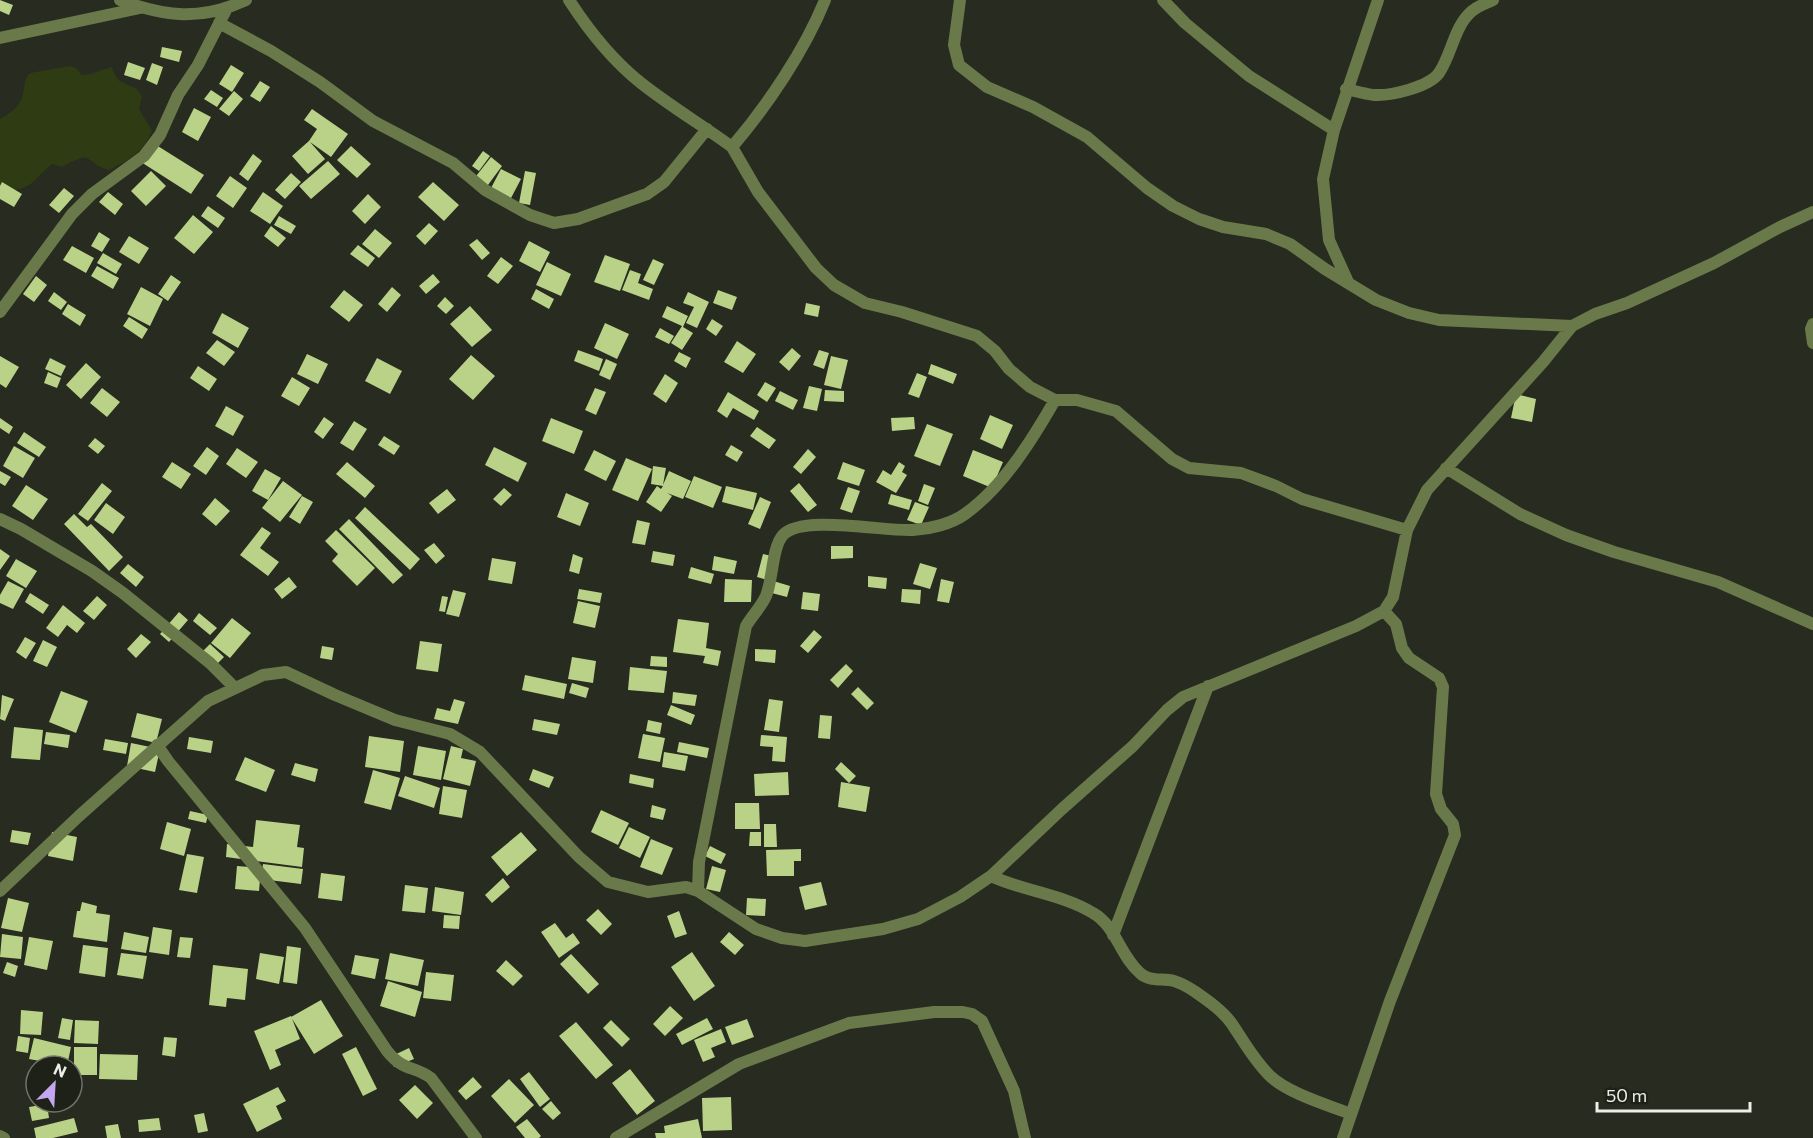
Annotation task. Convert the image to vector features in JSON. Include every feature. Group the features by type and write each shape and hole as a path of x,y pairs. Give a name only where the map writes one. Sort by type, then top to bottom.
{"street":[{"path":"120,0 140,8 174,16 226,10 246,0"},
{"path":"569,0 592,35 615,60 642,83 732,147 778,221 816,268 834,285 865,303 902,312 976,336 996,351 1009,369 1030,387 1055,400 1077,400 1116,411 1172,459 1189,468 1241,473 1302,499 1407,530"},
{"path":"732,147 770,97 806,38 825,0"},
{"path":"960,0 954,45 959,65 987,87 1033,106 1087,137 1147,188 1173,206 1207,222 1266,234 1290,244 1376,300 1409,313 1439,320 1572,326"},
{"path":"1163,0 1185,23 1249,76 1334,130"},
{"path":"1348,282 1329,240 1323,179 1334,130 1378,0"},
{"path":"1347,89 1372,95 1387,95 1429,82 1438,75 1447,60 1465,19 1473,10 1493,0"},
{"path":"0,38 140,8"},
{"path":"0,312 72,214 92,194 144,156 160,135 178,95 198,65 226,10"},
{"path":"219,23 271,51 320,82 372,121 453,164 485,190 530,215 554,223 578,219 647,194 664,182 707,129"},
{"path":"0,891 208,700 263,675 286,672 395,720 450,734 480,752 579,857 608,882 648,892 686,887 698,891 756,929 782,938 805,940 883,929 918,919 960,897 991,876 1183,697 1356,626 1384,611 1393,597 1407,530 1427,490 1543,362 1572,326 1704,267 1813,212"},
{"path":"1813,324 1811,329 1813,343"},
{"path":"698,891 699,862 746,626 766,595 778,545 784,534 795,527 850,524 912,530 941,525 964,515 988,493 1028,446 1055,400"},
{"path":"1446,468 1520,514 1566,535 1614,552 1718,582 1813,624"},
{"path":"0,519 84,566 115,587 210,663 235,688"},
{"path":"1343,1138 1390,1001 1455,835 1453,824 1441,809 1436,794 1443,687 1439,678 1409,658 1402,648 1396,624 1384,611"},
{"path":"1113,935 1208,686"},
{"path":"157,745 305,928 391,1056 403,1067 432,1078 476,1138"},
{"path":"991,876 1010,885 1068,902 1092,912 1106,922 1138,972 1144,977 1173,980 1182,984 1221,1012 1271,1077 1308,1098 1351,1114"},
{"path":"616,1138 739,1064 849,1023 934,1012 963,1012 972,1014 982,1021 1014,1091 1025,1138"},
{"path":"0,1136 4,1138"}],"green space":[{"path":"70,66 76,68 82,75 111,67 118,80 137,89 142,96 139,109 152,131 135,155 109,170 85,157 62,167 52,164 25,187 0,191 0,119 20,102 30,73"}],"building":[{"path":"0,0 13,5 9,15 0,11"},
{"path":"162,47 182,51 179,62 160,57"},
{"path":"128,62 145,68 140,80 124,75"},
{"path":"152,63 163,67 157,85 146,80"},
{"path":"231,65 244,73 232,92 219,84"},
{"path":"260,81 270,87 260,102 250,96"},
{"path":"211,90 223,98 217,107 204,99"},
{"path":"234,91 243,99 229,116 219,109"},
{"path":"194,108 211,117 198,141 182,132"},
{"path":"312,109 348,134 331,157 310,142 325,159 308,174 292,156 309,141 317,129 304,120"},
{"path":"153,143 204,175 191,194 141,162"},
{"path":"351,146 371,164 357,178 337,160"},
{"path":"483,151 490,156 479,171 472,166"},
{"path":"253,154 262,161 248,181 239,174"},
{"path":"491,157 502,166 485,189 473,180"},
{"path":"328,161 340,174 311,199 299,186"},
{"path":"501,169 521,179 510,200 490,190"},
{"path":"151,171 166,186 146,206 131,191"},
{"path":"525,171 536,173 530,205 519,203"},
{"path":"291,173 301,182 285,199 275,190"},
{"path":"230,176 247,188 233,208 216,196"},
{"path":"2,182 22,194 14,207 0,199"},
{"path":"433,182 459,205 444,221 418,197"},
{"path":"64,188 74,196 59,213 49,205"},
{"path":"108,192 123,204 115,215 99,202"},
{"path":"263,192 283,206 270,224 250,211"},
{"path":"368,194 381,207 365,224 352,211"},
{"path":"208,206 225,218 218,228 201,216"},
{"path":"193,215 213,232 194,254 174,238"},
{"path":"279,216 296,226 291,234 274,225"},
{"path":"429,223 438,231 425,245 416,236"},
{"path":"271,226 286,238 278,247 264,236"},
{"path":"375,229 392,243 379,258 362,244"},
{"path":"99,232 110,239 102,252 91,246"},
{"path":"129,236 149,248 139,264 119,252"},
{"path":"477,239 490,253 482,260 469,245"},
{"path":"529,241 550,252 540,272 519,261"},
{"path":"358,245 375,258 368,267 350,254"},
{"path":"72,246 94,258 86,273 63,260"},
{"path":"103,253 122,264 116,274 97,263"},
{"path":"605,255 630,264 620,291 594,282"},
{"path":"501,257 513,266 498,284 487,276"},
{"path":"653,259 664,264 654,285 643,280"},
{"path":"547,262 571,274 561,296 536,285"},
{"path":"97,266 119,278 113,289 91,276"},
{"path":"630,270 641,274 638,283 653,289 649,300 622,290"},
{"path":"433,274 440,282 426,294 419,286"},
{"path":"171,275 181,282 168,301 158,294"},
{"path":"36,276 47,285 34,302 23,294"},
{"path":"141,287 163,299 150,326 127,314"},
{"path":"392,287 401,295 387,312 378,304"},
{"path":"536,289 554,299 549,309 531,299"},
{"path":"344,290 363,305 349,322 330,307"},
{"path":"718,290 737,297 732,310 713,303"},
{"path":"54,292 67,302 61,310 48,301"},
{"path":"688,292 709,302 697,328 686,323 694,307 683,303"},
{"path":"445,297 454,306 446,314 437,306"},
{"path":"806,303 820,306 818,317 804,314"},
{"path":"68,304 86,315 80,326 62,314"},
{"path":"470,306 492,330 472,347 450,324"},
{"path":"667,306 688,316 683,327 693,333 682,350 671,343 682,326 662,317"},
{"path":"222,313 249,328 238,348 212,333"},
{"path":"129,317 148,329 142,339 123,326"},
{"path":"712,319 723,326 716,336 706,329"},
{"path":"605,323 629,334 617,359 594,348"},
{"path":"660,328 674,336 669,344 655,337"},
{"path":"217,340 235,352 224,366 206,353"},
{"path":"737,341 756,354 743,373 724,362"},
{"path":"792,348 801,356 789,371 779,362"},
{"path":"578,350 603,359 599,371 574,361"},
{"path":"819,350 829,353 824,369 813,365"},
{"path":"679,352 691,358 686,368 674,361"},
{"path":"307,354 328,364 318,384 297,374"},
{"path":"471,355 495,376 473,400 449,379"},
{"path":"0,356 19,367 6,388 0,384"},
{"path":"831,356 848,360 841,389 824,385"},
{"path":"50,358 66,366 61,376 45,369"},
{"path":"377,358 402,371 390,394 365,381"},
{"path":"606,359 617,364 610,380 599,375"},
{"path":"86,363 101,377 81,399 66,385"},
{"path":"931,364 957,374 953,384 928,374"},
{"path":"198,366 217,379 209,391 190,378"},
{"path":"48,372 61,378 57,388 44,383"},
{"path":"917,373 927,377 919,398 908,394"},
{"path":"665,374 678,383 666,403 653,394"},
{"path":"292,377 310,388 299,406 281,396"},
{"path":"765,382 776,388 767,402 757,395"},
{"path":"809,386 822,389 817,411 803,408"},
{"path":"102,388 120,402 107,417 90,403"},
{"path":"595,388 606,392 596,415 585,410"},
{"path":"825,390 844,391 844,402 824,401"},
{"path":"780,391 798,400 793,410 775,401"},
{"path":"728,392 759,411 754,420 733,408 727,418 717,411"},
{"path":"1516,394 1536,399 1532,422 1511,418"},
{"path":"226,406 244,416 233,436 215,426"},
{"path":"990,415 1013,425 1002,449 980,439"},
{"path":"324,417 334,424 323,439 314,432"},
{"path":"914,417 915,429 892,431 891,418"},
{"path":"0,418 13,427 9,434 0,428"},
{"path":"551,418 583,431 574,454 542,441"},
{"path":"354,421 367,429 353,451 340,443"},
{"path":"927,424 953,434 940,466 914,456"},
{"path":"757,427 776,440 769,449 750,436"},
{"path":"24,432 46,447 39,457 17,443"},
{"path":"384,436 400,446 394,455 378,445"},
{"path":"95,438 105,446 98,454 88,446"},
{"path":"731,445 743,452 737,462 725,455"},
{"path":"14,446 35,458 23,478 3,466"},
{"path":"207,447 219,456 206,475 193,466"},
{"path":"494,447 527,463 518,482 485,465"},
{"path":"237,448 258,462 246,478 226,464"},
{"path":"808,449 816,457 801,474 793,467"},
{"path":"594,450 616,461 606,481 584,470"},
{"path":"973,450 1003,462 992,488 963,476"},
{"path":"626,458 652,469 638,501 612,490"},
{"path":"172,462 191,474 181,489 162,477"},
{"path":"347,462 375,486 365,498 336,474"},
{"path":"843,462 865,470 859,486 837,479"},
{"path":"899,462 905,466 902,472 907,475 896,493 876,482 883,470 891,475"},
{"path":"653,466 666,468 663,485 669,471 691,481 683,499 667,493 672,496 661,512 646,502 657,486 661,489 663,486 651,484"},
{"path":"265,469 281,478 268,500 252,491"},
{"path":"0,471 11,477 5,486 0,483"},
{"path":"694,476 722,487 713,508 685,497"},
{"path":"283,481 302,495 280,522 262,508"},
{"path":"102,483 112,491 88,521 78,514"},
{"path":"799,483 817,505 808,512 790,491"},
{"path":"924,484 935,488 928,505 918,501"},
{"path":"26,485 48,499 33,520 12,506"},
{"path":"726,486 757,493 753,510 722,502"},
{"path":"848,487 860,491 852,513 840,509"},
{"path":"504,488 512,495 501,506 493,499"},
{"path":"447,489 456,500 438,514 429,503"},
{"path":"566,493 589,503 580,526 557,517"},
{"path":"891,494 912,500 909,510 888,504"},
{"path":"302,496 313,502 300,524 289,517"},
{"path":"760,497 771,502 760,529 748,524"},
{"path":"215,498 230,511 216,526 202,514"},
{"path":"915,502 929,507 921,525 907,520"},
{"path":"106,503 125,517 113,534 94,520"},
{"path":"365,507 420,559 410,570 355,518"},
{"path":"74,514 87,527 91,524 123,557 109,571 64,524"},
{"path":"349,519 403,575 393,584 339,529"},
{"path":"637,520 650,523 645,545 632,543"},
{"path":"262,527 271,533 260,548 279,562 268,576 240,555"},
{"path":"336,530 375,568 357,586 332,561 338,554 325,541"},
{"path":"434,543 445,556 436,564 424,550"},
{"path":"831,546 853,546 853,558 831,559"},
{"path":"0,549 10,556 0,570"},
{"path":"653,551 675,555 673,566 651,562"},
{"path":"573,554 583,558 579,574 569,571"},
{"path":"763,554 776,557 770,580 790,586 787,597 764,591 767,580 757,577"},
{"path":"714,556 737,561 734,574 712,570"},
{"path":"492,558 516,562 512,584 488,580"},
{"path":"16,559 37,571 26,588 6,576"},
{"path":"920,563 937,568 930,589 913,584"},
{"path":"128,564 144,577 136,587 120,573"},
{"path":"691,567 714,574 711,584 688,578"},
{"path":"868,576 887,578 886,589 868,587"},
{"path":"289,577 297,587 282,599 274,589"},
{"path":"725,579 752,580 751,602 724,602"},
{"path":"941,579 954,582 949,603 937,601"},
{"path":"8,581 24,589 13,609 0,603 0,595"},
{"path":"579,589 602,593 600,603 577,599"},
{"path":"902,589 921,590 920,604 901,602"},
{"path":"453,590 466,593 459,617 446,614"},
{"path":"803,592 820,594 818,611 801,609"},
{"path":"30,593 49,605 43,614 25,602"},
{"path":"97,596 107,605 94,620 83,611"},
{"path":"442,596 448,597 445,612 439,611"},
{"path":"578,601 600,606 595,628 573,623"},
{"path":"63,605 85,623 77,633 67,625 58,637 46,628"},
{"path":"179,612 188,620 169,642 160,634"},
{"path":"199,613 217,628 210,635 193,621"},
{"path":"232,618 251,633 230,658 211,643"},
{"path":"678,619 709,623 706,648 721,651 718,666 703,663 705,656 673,652"},
{"path":"814,630 822,637 808,653 800,646"},
{"path":"141,634 151,642 136,658 127,649"},
{"path":"25,637 36,643 26,659 16,652"},
{"path":"43,640 57,647 47,667 33,661"},
{"path":"420,641 442,644 438,672 416,669"},
{"path":"210,644 224,657 215,666 202,652"},
{"path":"322,646 334,648 332,660 320,658"},
{"path":"755,649 776,650 775,663 755,661"},
{"path":"651,656 667,657 667,667 650,666"},
{"path":"572,657 596,661 593,683 568,679"},
{"path":"846,664 853,671 838,688 830,680"},
{"path":"630,667 667,671 664,693 628,690"},
{"path":"525,675 567,684 564,699 522,690"},
{"path":"572,683 589,688 586,698 569,693"},
{"path":"858,687 874,703 867,710 851,694"},
{"path":"61,691 88,701 76,733 49,722"},
{"path":"673,692 697,695 695,706 672,703"},
{"path":"2,695 14,699 5,721 0,719"},
{"path":"454,699 465,702 458,724 434,719 437,708 450,711"},
{"path":"769,699 783,701 779,732 764,730"},
{"path":"671,705 695,715 691,725 667,715"},
{"path":"137,713 162,719 156,743 131,737"},
{"path":"820,715 832,716 830,739 818,738"},
{"path":"534,719 560,724 557,735 532,730"},
{"path":"648,720 662,723 660,734 646,731"},
{"path":"14,727 43,730 40,760 11,758"},
{"path":"46,732 70,735 68,748 44,744"},
{"path":"643,734 665,738 660,762 638,758"},
{"path":"761,735 787,737 785,762 772,761 773,747 760,746"},
{"path":"369,736 404,741 400,772 365,767"},
{"path":"189,737 213,741 211,753 187,749"},
{"path":"105,739 128,743 126,754 103,750"},
{"path":"679,742 709,748 707,758 677,752"},
{"path":"131,743 160,749 155,772 127,766"},
{"path":"418,746 446,751 441,780 413,775"},
{"path":"451,746 463,749 461,758 476,761 470,786 443,779"},
{"path":"664,752 688,756 685,771 662,767"},
{"path":"245,757 275,770 266,792 235,780"},
{"path":"841,762 856,776 849,783 835,769"},
{"path":"295,763 318,769 315,782 291,775"},
{"path":"533,769 554,777 549,788 529,780"},
{"path":"373,770 400,778 391,810 364,803"},
{"path":"788,772 789,795 755,796 754,774"},
{"path":"630,774 654,779 653,788 629,783"},
{"path":"405,776 440,788 434,808 398,796"},
{"path":"841,782 870,787 866,812 838,807"},
{"path":"443,786 467,790 462,818 439,814"},
{"path":"735,803 759,803 760,829 735,829"},
{"path":"652,805 666,809 663,820 650,817"},
{"path":"601,810 629,823 618,845 591,832"},
{"path":"190,811 208,815 206,823 188,819"},
{"path":"256,820 300,825 297,847 304,848 302,867 226,857 227,844 253,847"},
{"path":"167,822 191,829 184,856 160,849"},
{"path":"764,824 776,824 777,847 764,847"},
{"path":"629,827 650,837 640,858 619,848"},
{"path":"12,830 31,833 28,845 10,842"},
{"path":"52,832 77,837 73,861 48,856"},
{"path":"521,832 537,850 507,876 491,857"},
{"path":"750,832 761,832 761,846 749,846"},
{"path":"651,839 673,848 662,875 640,867"},
{"path":"710,846 726,854 721,864 705,856"},
{"path":"801,849 801,861 794,861 794,876 767,876 766,850"},
{"path":"187,854 204,857 197,893 179,890"},
{"path":"263,864 303,869 301,884 261,879"},
{"path":"237,866 261,868 259,891 235,889"},
{"path":"712,866 726,870 720,892 706,889"},
{"path":"321,873 345,876 342,901 318,898"},
{"path":"503,878 510,887 492,903 485,895"},
{"path":"821,882 827,905 805,910 799,887"},
{"path":"405,885 428,888 425,913 402,911"},
{"path":"435,887 464,892 461,915 432,911"},
{"path":"8,898 29,903 22,932 1,928"},
{"path":"747,898 766,899 765,916 746,915"},
{"path":"82,902 97,906 96,913 110,915 107,942 73,937 77,911 80,911"},
{"path":"598,909 612,924 601,935 586,920"},
{"path":"679,911 687,934 675,938 667,916"},
{"path":"444,915 460,916 459,929 443,928"},
{"path":"555,923 566,938 573,933 580,943 559,958 541,932"},
{"path":"153,927 172,930 169,955 149,952"},
{"path":"124,932 149,937 146,953 121,949"},
{"path":"729,932 744,945 735,955 720,942"},
{"path":"2,934 23,937 21,959 0,957"},
{"path":"29,937 53,941 47,970 24,965"},
{"path":"180,937 193,938 190,958 177,957"},
{"path":"83,945 108,948 105,977 79,973"},
{"path":"287,946 301,948 297,984 283,982"},
{"path":"692,952 715,986 694,1001 671,967"},
{"path":"121,953 147,956 143,979 117,975"},
{"path":"260,953 284,957 279,984 256,979"},
{"path":"390,953 424,960 418,986 385,979"},
{"path":"571,954 599,984 588,994 560,964"},
{"path":"355,955 379,959 375,979 351,974"},
{"path":"506,960 523,976 513,986 496,971"},
{"path":"7,962 18,966 15,977 3,973"},
{"path":"213,965 248,969 245,1000 227,998 226,1007 209,1005"},
{"path":"426,972 454,975 451,1001 423,998"},
{"path":"388,981 422,992 415,1017 380,1006"},
{"path":"321,1000 343,1036 314,1054 291,1017"},
{"path":"670,1006 683,1018 665,1036 653,1024"},
{"path":"21,1010 43,1012 41,1035 20,1034"},
{"path":"291,1016 300,1039 275,1050 281,1065 270,1070 254,1031"},
{"path":"62,1018 73,1020 70,1040 58,1038"},
{"path":"707,1018 713,1029 682,1045 676,1034"},
{"path":"747,1019 754,1037 732,1045 725,1027"},
{"path":"75,1020 99,1021 98,1044 74,1043"},
{"path":"611,1020 630,1039 622,1047 603,1028"},
{"path":"576,1022 613,1065 596,1079 559,1036"},
{"path":"721,1029 726,1042 711,1048 715,1057 703,1062 694,1040"},
{"path":"18,1036 30,1038 28,1053 16,1051"},
{"path":"164,1037 177,1038 175,1057 162,1055"},
{"path":"34,1038 71,1047 70,1054 30,1054"},
{"path":"74,1047 97,1047 97,1075 84,1075 84,1054 74,1054"},
{"path":"356,1047 377,1089 363,1096 342,1054"},
{"path":"409,1048 414,1059 394,1067 390,1057"},
{"path":"100,1054 138,1055 137,1080 99,1079"},
{"path":"630,1069 655,1101 637,1115 612,1083"},
{"path":"529,1072 550,1099 540,1107 520,1079"},
{"path":"473,1077 482,1087 466,1100 458,1091"},
{"path":"509,1079 534,1105 515,1123 491,1096"},
{"path":"415,1085 433,1103 417,1119 399,1100"},
{"path":"278,1087 286,1101 276,1106 282,1119 257,1132 243,1104"},
{"path":"731,1097 732,1130 703,1131 702,1098"},
{"path":"551,1101 561,1113 553,1120 542,1109"},
{"path":"204,1113 208,1131 198,1133 194,1115"},
{"path":"30,1114 48,1114 49,1118 32,1121"},
{"path":"74,1118 78,1132 53,1138 36,1138 34,1128"},
{"path":"159,1118 161,1130 139,1132 138,1120"},
{"path":"527,1119 541,1136 539,1138 525,1138 516,1127"},
{"path":"698,1119 702,1138 656,1138 655,1133 665,1133 664,1126"},
{"path":"118,1124 121,1138 107,1138 105,1126"}]}
